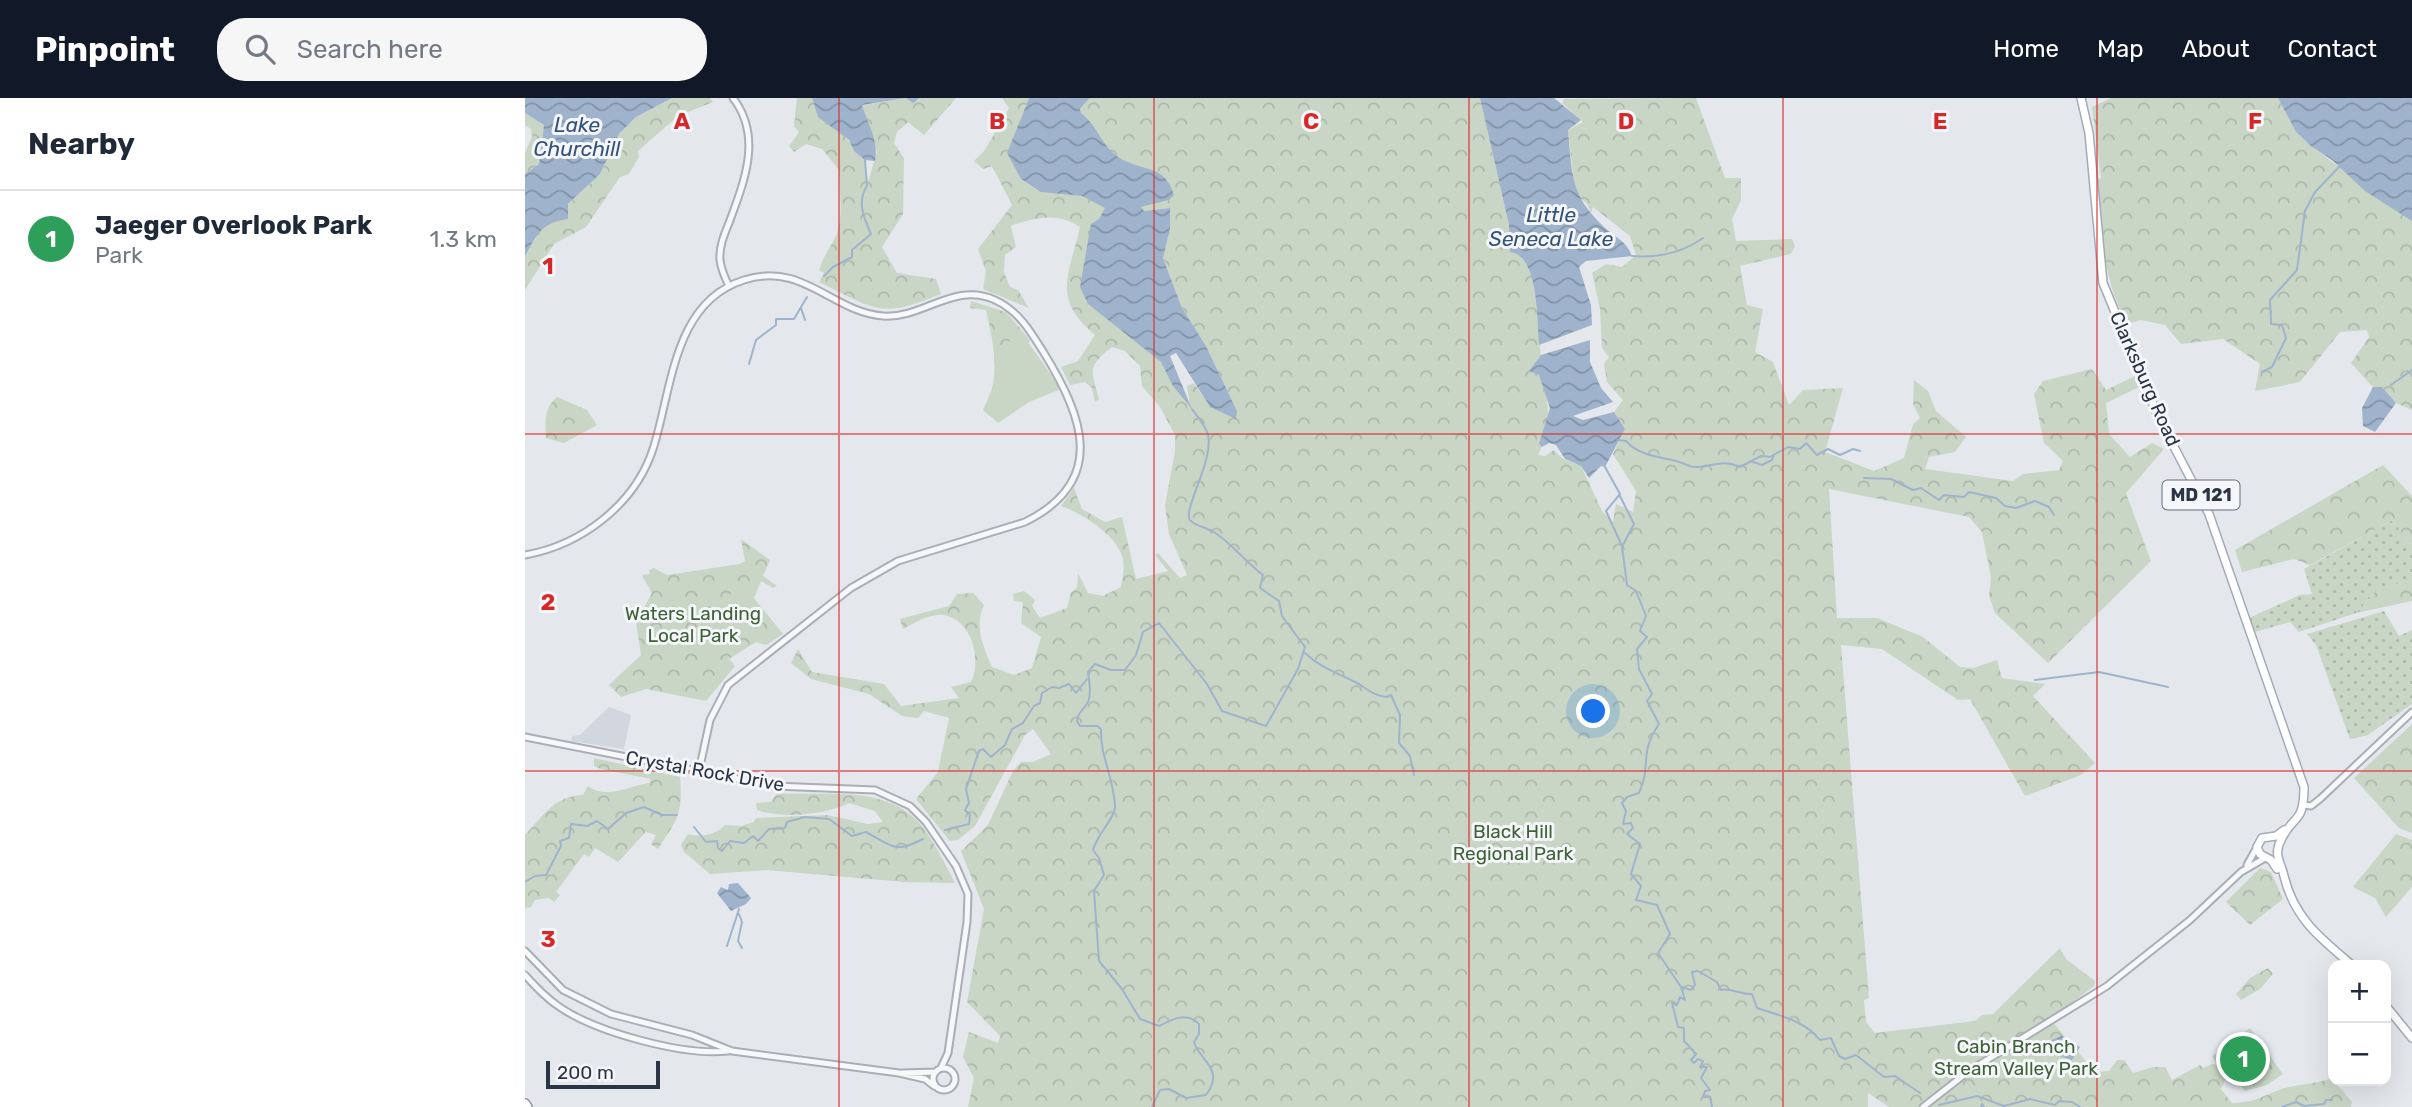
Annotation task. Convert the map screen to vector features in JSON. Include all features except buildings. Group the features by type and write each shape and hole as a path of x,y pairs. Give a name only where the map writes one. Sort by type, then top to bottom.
{"main road":[{"name":"Clarksburg Road","path":"2081,98 2089,134 2098,261 2103,283 2148,393 2209,514 2304,787 2303,806"},
{"path":"2285,881 2257,847 2262,838 2279,834 2303,806"},
{"path":"2266,858 2278,850 2282,838 2298,819 2303,806"},
{"path":"2270,837 2278,850 2285,881 2301,918 2323,943 2345,960"},
{"path":"2391,1012 2412,1038"}],"street":[{"path":"729,286 722,269 720,251 749,162 749,132 737,100"},
{"path":"525,555 555,547 586,531 622,503 649,459 665,394 691,325 702,307 729,286 767,276 789,278 859,309 883,316 907,313 955,295 992,298 1022,320 1061,380 1077,413 1081,444 1073,477 1065,492 1044,512 1025,522 879,569 742,672 729,685 713,711 699,771"},
{"path":"2303,806 2311,806 2320,799 2412,712"},
{"name":"Crystal Rock Drive","path":"525,737 774,786 875,790 898,798 919,813 955,866 968,894 967,922 948,1053 951,1070"},
{"path":"1923,1107 1969,1071 2107,986 2180,929 2241,872 2255,856 2257,847"},
{"path":"2241,872 2266,858"},
{"path":"525,951 552,981 593,1007 692,1035 732,1051"},
{"path":"525,975 552,1002 597,1026 689,1051 732,1051 899,1073 925,1079 945,1091 953,1086 955,1076 951,1070 899,1073"},
{"name":"Crystal Rock Drive","path":"938,1070 948,1053"},
{"path":"935,1086 938,1070"}],"shaded area":[{"path":"609,707 631,715 624,749 571,741 572,736 580,735"}],"green space":[{"path":"672,98 710,98 713,102 678,116 638,151 639,157 629,174 620,177 586,227 554,244 525,290 525,255 538,233 600,174 619,134 636,117"},
{"path":"797,98 812,98 822,117 847,139 865,160 868,182 877,152 862,105 906,98 918,101 920,98 956,98 924,135 908,122 897,132 894,143 904,158 903,214 882,247 897,273 936,279 941,294 904,307 879,308 819,282 824,273 819,270 838,229 839,170 822,149 806,144 794,152 789,146 799,132 794,126"},
{"name":"Black Hill Regional Park","path":"1002,98 1029,98 1019,122 1021,179 1041,192 1082,195 1105,208 1089,304 1161,362 1190,407 1187,386 1194,383 1210,407 1237,411 1206,346 1182,308 1163,258 1170,229 1170,208 1143,211 1140,207 1169,200 1144,168 1135,167 1109,151 1080,110 1090,98 1480,98 1509,225 1510,251 1520,256 1527,266 1535,296 1541,355 1529,371 1539,375 1548,405 1545,436 1538,455 1545,456 1554,450 1563,459 1581,466 1602,511 1613,522 1616,504 1633,512 1636,491 1613,454 1625,429 1614,412 1623,400 1607,382 1604,364 1609,357 1602,348 1600,309 1592,273 1606,264 1622,267 1636,255 1630,236 1593,207 1591,213 1587,204 1575,193 1568,130 1583,122 1562,103 1564,99 1696,98 1725,178 1741,178 1741,200 1732,219 1736,241 1792,239 1795,246 1791,254 1740,266 1747,305 1763,309 1755,352 1773,362 1789,405 1803,390 1843,388 1825,452 1874,471 1904,458 1913,424 1920,418 1913,404 1914,380 1928,391 1936,411 1966,437 1955,452 1929,457 1925,469 2013,481 2023,474 2059,470 2063,461 2044,443 2034,394 2043,381 2092,369 2106,390 2135,376 2139,387 2106,403 2109,434 2130,457 2152,443 2164,449 2126,493 2151,561 2048,663 1995,613 1989,596 1991,578 1982,532 1969,517 1829,489 1837,618 1877,618 1923,637 1960,667 1973,668 1997,660 2002,678 2045,684 2033,696 2095,763 2081,775 2025,796 1970,699 1958,700 1882,649 1841,645 1869,998 1864,1000 1866,1022 1875,1033 1975,1021 1982,1015 1993,1014 2060,948 2066,959 2095,981 2094,986 2050,1019 2095,1072 2109,1071 2117,1060 2124,1060 2133,1073 2153,1067 2165,1067 2172,1080 2200,1065 2203,1068 2212,1064 2218,1065 2212,1056 2250,1028 2283,1074 2267,1085 2245,1091 2229,1072 2221,1089 2232,1103 2250,1101 2283,1089 2328,1079 2328,1086 2339,1086 2352,1102 2351,1107 1889,1107 1868,1093 1868,1107 968,1107 974,1078 963,1057 969,1032 998,1043 1000,1036 967,1002 984,909 961,851 988,825 1013,771 1021,762 1033,762 1051,754 1033,729 1025,735 975,826 958,840 950,841 916,799 938,772 949,718 924,711 918,718 902,716 869,694 811,679 791,663 798,649 812,672 884,684 901,706 959,698 951,687 971,682 975,663 972,642 962,624 954,618 939,615 928,617 903,629 900,619 949,606 957,594 973,593 984,605 980,629 992,667 1014,675 1032,668 1041,637 1021,623 1023,602 1014,601 1013,594 1024,591 1035,600 1032,606 1040,618 1067,608 1071,592 1077,588 1078,573 1088,593 1103,596 1121,587 1124,562 1120,550 1098,526 1061,506 1074,488 1082,509 1105,522 1122,517 1136,579 1168,571 1155,555 1158,553 1180,578 1187,575 1169,534 1165,506 1175,451 1175,435 1160,407 1142,386 1140,366 1125,351 1112,347 1098,359 1093,370 1099,399 1095,402 1092,388 1085,382 1070,385 1061,367 1078,361 1095,335 1081,322 1068,297 1068,273 1080,227 1064,219 1046,217 1011,226 1016,247 1005,255 1004,272 1010,287 1018,290 1029,308 983,289 986,271 978,249 1012,205 992,166 983,169 974,161 985,150 1009,108"},
{"path":"2111,98 2278,98 2296,132 2312,147 2412,220 2412,410 2396,403 2382,387 2373,387 2351,363 2369,337 2367,330 2340,332 2300,382 2255,391 2260,364 2223,339 2181,344 2165,325 2141,320 2127,324 2112,289 2104,253 2098,179 2101,178 2092,107"},
{"path":"525,113 544,125 539,164 525,174 525,153 532,137 531,129 525,125"},
{"path":"971,301 1006,312 1030,340 994,418 984,411 993,386 994,374 986,310 970,308"},
{"path":"1020,331 1061,389 1029,402 998,423 983,410 995,377 994,356"},
{"path":"557,397 587,410 597,425 564,443 546,438 548,410"},
{"path":"2383,465 2412,496 2412,544 2408,543 2393,520 2310,565 2294,559 2242,572 2235,550"},
{"path":"2393,520 2408,543 2412,544 2412,580 2378,589 2356,613 2299,632 2290,622 2255,632 2249,618 2300,595 2312,594 2304,569"},
{"name":"Waters Landing Local Park","path":"741,539 770,560 763,576 777,586 773,588 761,581 754,598 783,634 766,645 756,642 729,659 735,666 706,701 646,689 621,697 609,685 641,655 636,622 652,593 642,575 650,574 649,570 654,568 667,575 740,564 745,561"},
{"path":"2412,580 2412,601 2356,613 2378,589"},
{"path":"732,593 759,621 714,663 687,636"},
{"path":"2384,611 2399,636 2412,630 2412,704 2368,735 2350,739 2316,645 2307,634"},
{"path":"2412,724 2412,833 2399,828 2354,778"},
{"path":"594,758 680,777 681,799 675,823 658,849 651,844 656,835 646,832 618,862 595,848 589,857 584,854 556,892 560,895 554,902 549,898 535,900 531,907 525,908 525,835 544,814 564,799 583,795 588,786 610,792 649,783 651,779 601,769 594,766"},
{"path":"777,793 855,795 891,803 907,812 922,826 955,883 904,882 766,870 710,874 684,852 681,845 688,834 708,835 725,825 741,826 754,822 756,818 827,815 868,824 883,822 875,811 849,803 804,814 767,813 757,810 756,803 771,802"},
{"path":"2396,834 2412,840 2412,887 2386,917 2375,898 2353,887"},
{"path":"2260,868 2271,872 2283,899 2250,925 2226,902"},
{"path":"2268,968 2273,974 2260,989 2241,1000 2236,994 2250,978"}],"water":[{"name":"Lake Churchill","path":"525,98 672,98 636,117 619,134 600,174 568,204 568,219 552,223 541,230 525,256 525,174 539,164 544,125 525,113"},
{"path":"812,98 906,98 862,105 874,140 875,161 865,160 855,152 849,140 818,117"},
{"path":"906,98 920,98 913,103"},
{"path":"1029,98 1090,98 1080,109 1081,113 1108,148 1129,163 1159,173 1170,185 1174,195 1169,200 1141,207 1144,211 1170,208 1170,229 1163,258 1182,308 1206,346 1237,411 1236,419 1210,407 1176,353 1170,356 1192,409 1173,386 1161,362 1088,304 1080,287 1091,224 1099,219 1105,208 1082,196 1041,192 1021,179 1007,153"},
{"name":"Little Seneca Lake","path":"1480,98 1554,98 1581,120 1568,130 1572,171 1578,193 1592,214 1623,242 1632,256 1586,261 1579,267 1591,305 1592,325 1539,345 1535,291 1526,264 1519,256 1510,252 1509,225"},
{"path":"2278,98 2412,98 2412,221 2365,191 2332,160 2312,147 2296,132"},
{"path":"1590,340 1590,362 1601,388 1613,402 1573,416 1583,420 1614,412 1625,429 1605,467 1601,466 1589,478 1581,466 1565,459 1556,445 1549,443 1542,447 1539,444 1550,408 1539,375 1529,371 1541,355"},
{"path":"2373,387 2382,387 2396,403 2375,432 2363,426 2362,408"},
{"path":"738,883 751,898 746,904 731,911 717,893 721,887 728,890 729,884"},
{"path":"2062,1036 2080,1047 2072,1060 2051,1053 2046,1047 2046,1042"}],"waterway":[{"path":"824,276 833,267 852,257 852,250 871,234 862,205 867,186 865,160"},
{"path":"2262,372 2272,367 2286,338 2282,325 2271,324 2270,300 2297,270 2305,211 2315,192 2339,167"},
{"path":"1632,256 1669,253 1703,238"},
{"path":"749,364 756,340 776,325 776,319 794,319 807,297"},
{"path":"801,308 805,320"},
{"path":"2391,385 2412,370"},
{"path":"1152,1107 1160,1090 1169,1089 1186,1098 1206,1095 1211,1086 1212,1071 1194,1042 1199,1034 1199,1024 1184,1017 1159,1026 1140,1019 1122,989 1099,961 1094,891 1104,875 1099,858 1093,850 1115,806 1101,729 1097,726 1080,726 1077,721 1089,698 1088,672 1095,664 1111,670 1125,670 1136,655 1143,632 1159,623 1207,684 1222,711 1266,726 1298,669 1305,647 1282,616 1279,601 1260,588 1263,575 1221,537 1190,520 1191,505 1209,442 1206,429 1192,409"},
{"path":"1618,440 1626,441 1649,455 1694,467 1723,463 1740,467 1761,456 1770,457 1788,447 1800,449 1806,443 1817,455 1828,449 1840,455 1853,449 1860,451"},
{"path":"1750,461 1762,465 1772,460 1774,455"},
{"path":"1605,467 1620,494 1606,511 1622,546 1627,585 1636,591 1646,616 1640,631 1647,637 1637,649 1639,669 1652,694 1647,701 1659,724 1649,744 1645,775 1639,793 1627,797 1622,803 1626,811 1623,824 1631,823 1633,828 1627,834 1640,844 1631,874 1641,886 1636,900 1657,905 1670,934 1658,953 1681,987 1685,1000 1680,997 1677,1005 1672,1003 1678,1027 1684,1028 1684,1041 1696,1054 1691,1060 1694,1063 1698,1059 1703,1061 1700,1067 1707,1067 1701,1078 1710,1090 1705,1091 1703,1097 1710,1097 1712,1107"},
{"path":"1864,478 1891,479 1913,490 1921,488 1939,500 1944,495 1964,497 1969,492 1996,498 2005,506 2016,508 2035,501 2049,507 2054,515"},
{"path":"1620,496 1634,524 1623,545"},
{"path":"1305,653 1322,666 1373,693 1387,697 1391,695 1400,715 1399,743 1410,756 1414,775"},
{"path":"2035,680 2099,672 2168,687"},
{"path":"945,830 969,824 970,815 965,810 969,803 966,789 979,751 983,749 991,757 1005,745 1012,729 1023,723 1034,706 1040,703 1042,693 1052,687 1059,688 1069,684 1076,693 1087,679"},
{"path":"525,882 535,876 546,875 561,846 560,841 569,838 571,824 587,826 597,821 608,829 626,813 644,807 662,815 677,815"},
{"path":"694,827 706,842 717,841 718,848 722,851 730,841 744,843 753,836 758,841 769,829 785,828 787,822 805,817 829,819 852,836 866,832 893,846 906,846 923,839"},
{"path":"727,946 739,909"},
{"path":"739,914 742,922 738,941 742,948"},
{"path":"1682,987 1691,990 1695,985 1692,972 1698,971 1717,982 1721,990 1752,994 1757,1008 1799,1023 1820,1040 1831,1038 1839,1056 1845,1059 1856,1055 1884,1077 1895,1076 1920,1093"},
{"path":"1939,1105 1977,1096 2004,1106 2030,1099 2055,1105 2059,1101 2072,1102 2080,1107"},
{"path":"2282,1107 2296,1102 2304,1106 2324,1104 2326,1100 2332,1100"},
{"path":"1981,1107 1982,1104 1984,1107"}],"place":[{"name":"Jaeger Overlook Park","path":"2243,1059"}],"park label":[{"name":"Cabin Branch Stream Valley Park","path":"2016,1057"}]}
